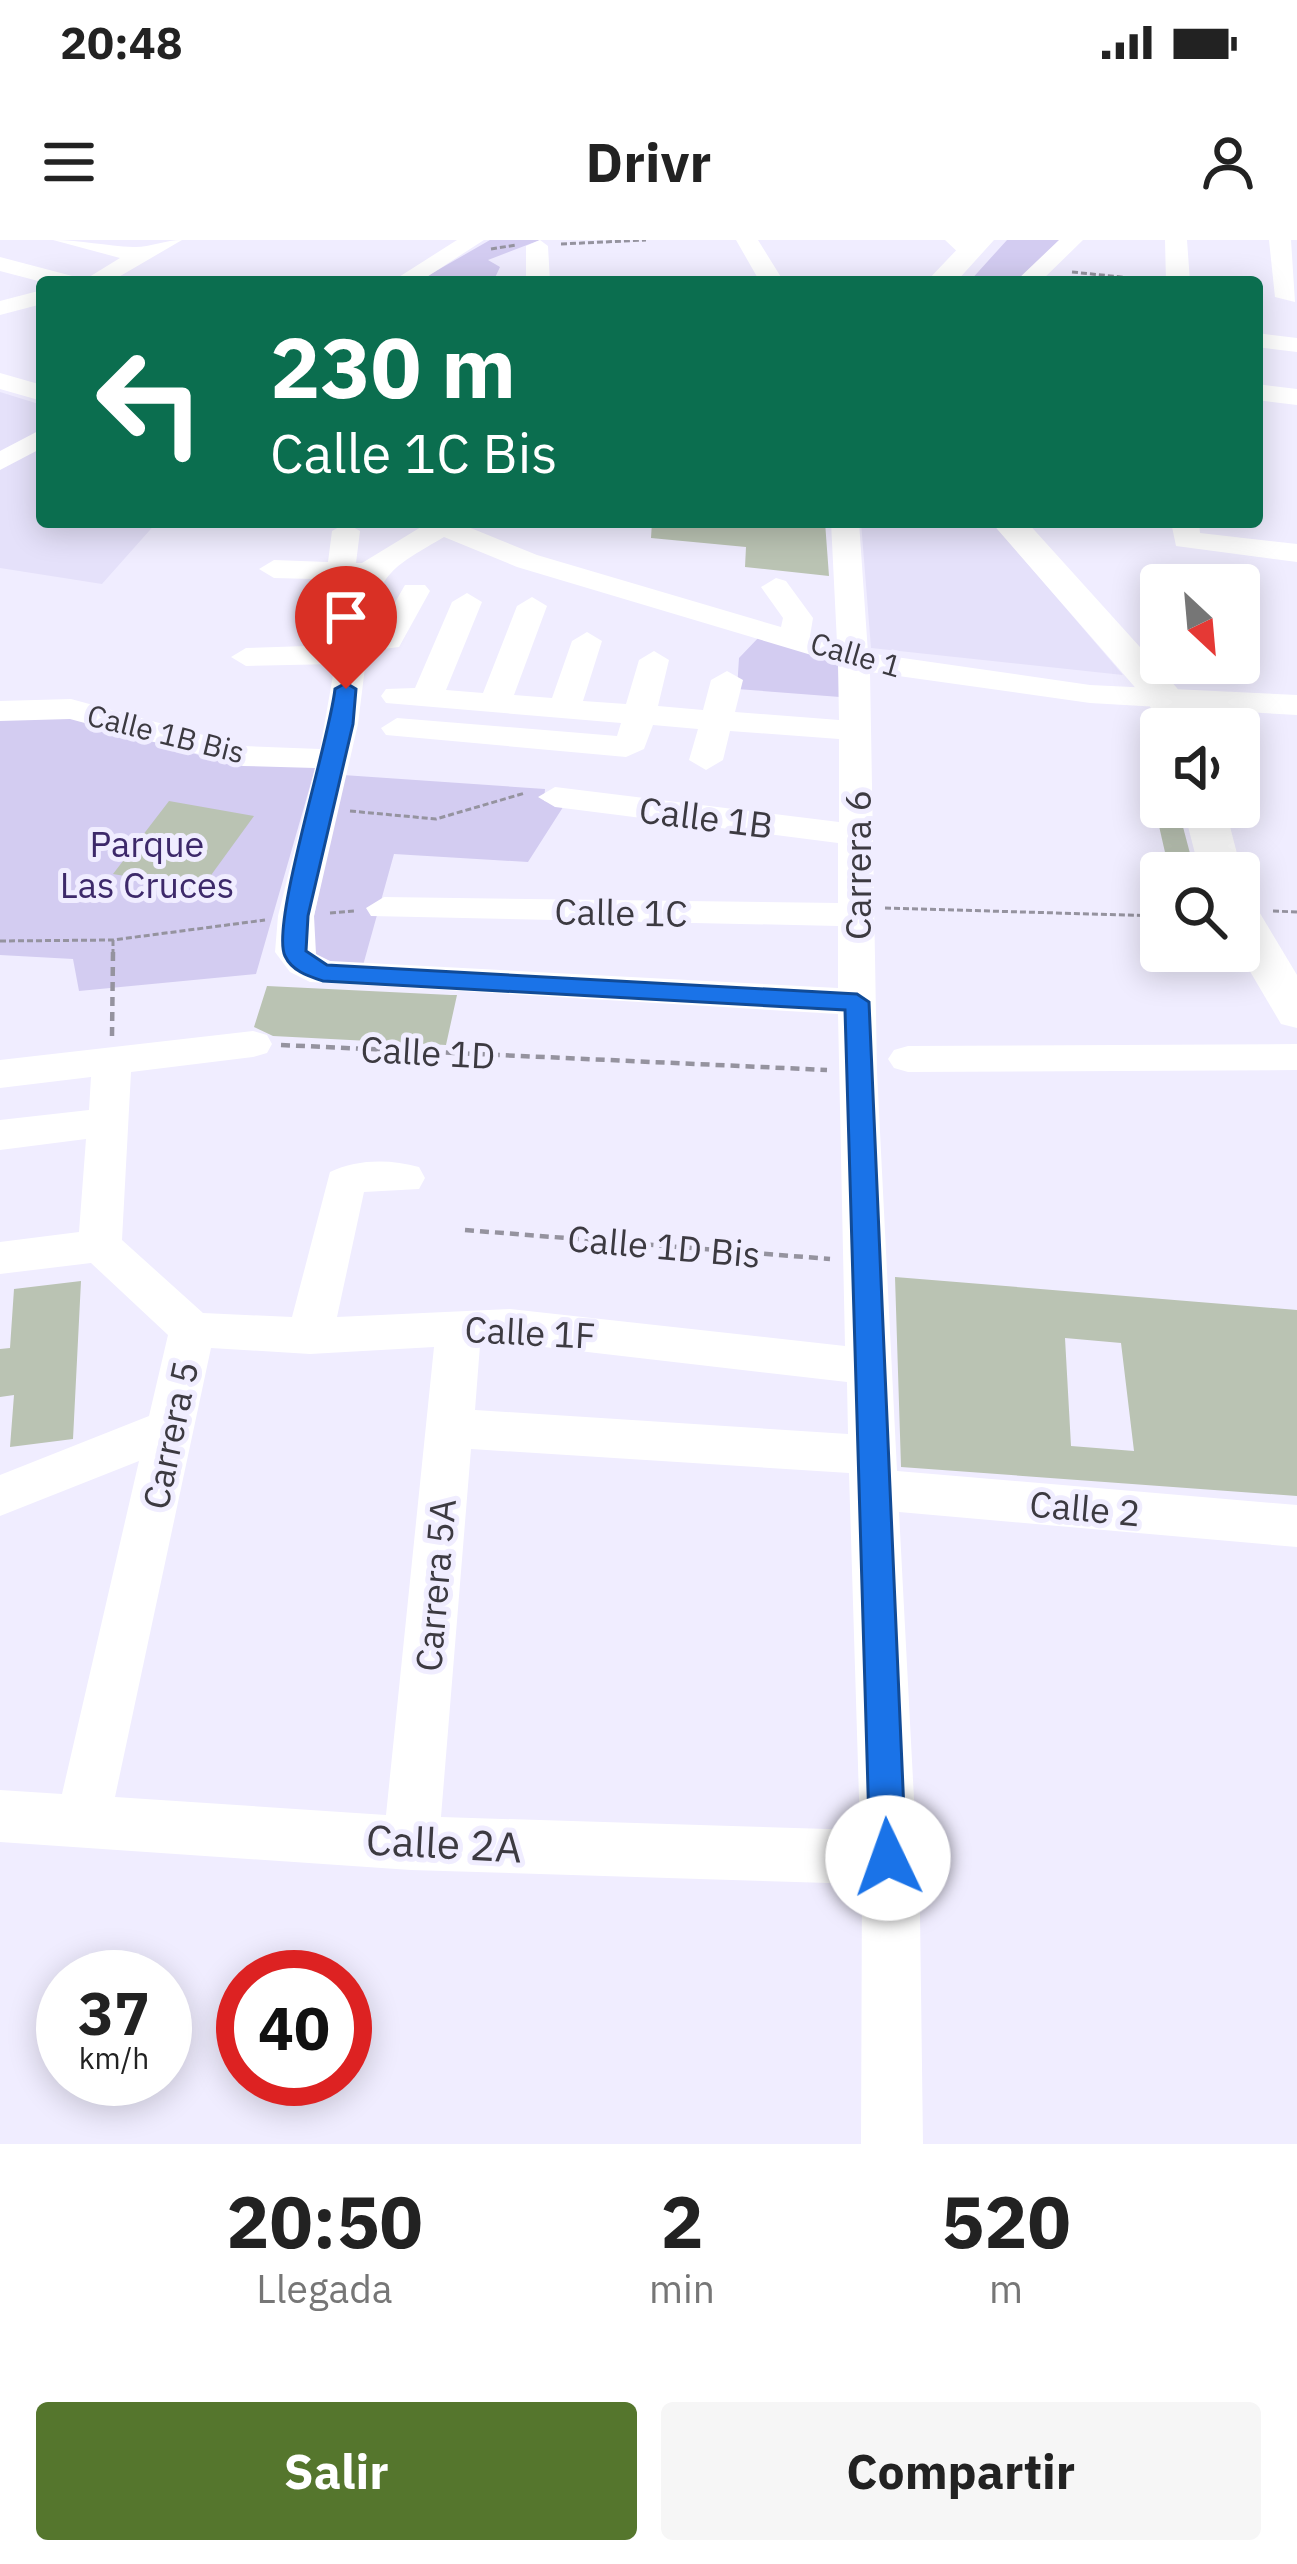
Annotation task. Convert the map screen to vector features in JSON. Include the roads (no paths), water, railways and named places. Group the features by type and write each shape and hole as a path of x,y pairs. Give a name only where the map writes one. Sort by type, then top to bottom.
{"main road":[{"path":"945,276 969,244"},
{"path":"1013,528 1170,708"},
{"path":"1260,934 1297,1013"}],"street":[{"path":"64,240 143,256"},
{"path":"105,276 171,240"},
{"path":"413,276 472,240"},
{"path":"747,240 768,276"},
{"path":"1035,275 1072,240"},
{"path":"1176,240 1178,276"},
{"path":"1280,240 1292,298"},
{"path":"537,246 538,276"},
{"path":"0,264 45,276"},
{"path":"0,308 36,299"},
{"path":"1263,341 1297,345"},
{"path":"0,381 36,390"},
{"path":"1263,393 1297,398"},
{"path":"0,462 36,440"},
{"path":"291,578 356,572 431,528"},
{"name":"Calle 1","path":"444,528 527,561 852,656 1153,708"},
{"name":"Carrera 6","path":"845,528 855,731 863,1262 888,1858 892,2144"},
{"path":"346,531 356,572 350,648 342,724 296,916 294,952 303,964 323,973 857,1002"},
{"path":"1185,531 1297,553"},
{"path":"776,587 798,618 796,637"},
{"path":"246,657 388,641 416,591"},
{"path":"407,707 467,602"},
{"path":"495,703 532,606"},
{"path":"565,708 587,641"},
{"path":"407,707 610,749 632,742 653,660"},
{"path":"706,760 727,680"},
{"path":"407,707 495,703 715,718 801,712 855,731"},
{"name":"Calle 1","path":"1244,708 1297,705"},
{"name":"Calle 1B Bis","path":"0,711 71,709 209,749 241,733 333,759"},
{"path":"291,746 342,724"},
{"name":"Calle 1B","path":"555,796 857,835"},
{"name":"Calle 1C","path":"384,908 857,911"},
{"path":"0,1074 253,1044"},
{"path":"908,1059 1297,1057"},
{"path":"0,1258 100,1246 112,1058"},
{"path":"0,1135 105,1122"},
{"path":"310,1336 345,1183 357,1177 404,1178"},
{"name":"Carrera 5","path":"83,1820 192,1330 100,1246"},
{"name":"Calle 1F","path":"192,1330 310,1336 459,1327 561,1330 867,1366"},
{"name":"Carrera 5A","path":"411,1843 459,1327"},
{"path":"0,1496 172,1427"},
{"name":"Calle 2","path":"450,1428 872,1472 1297,1526"},
{"name":"Calle 2A","path":"0,1816 411,1843 888,1858"}],"park label":[{"name":"Parque Las Cruces","path":"147,864"}]}
